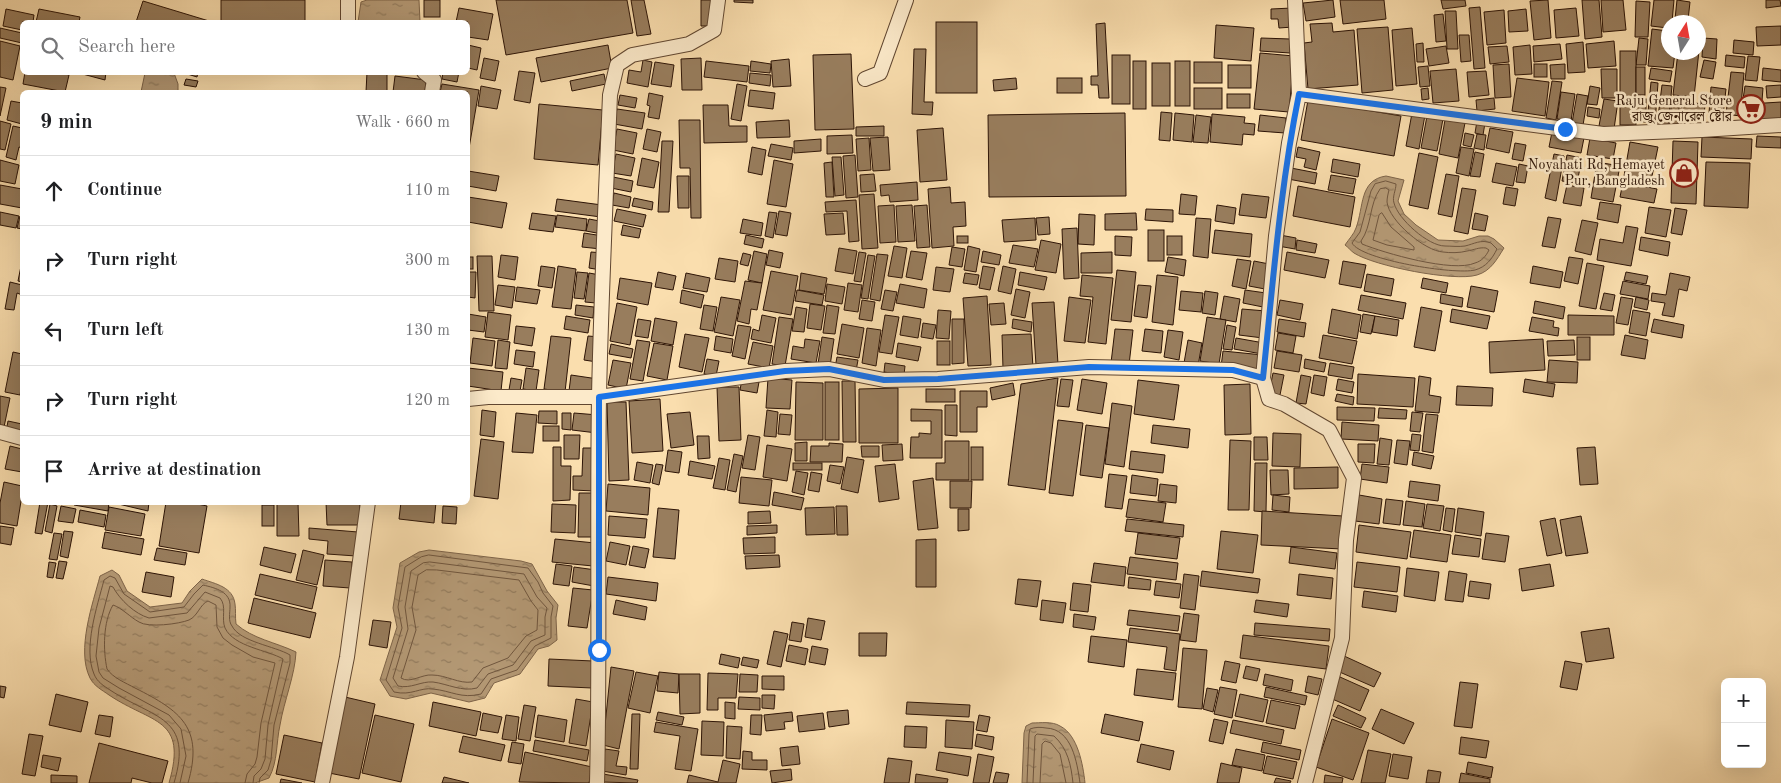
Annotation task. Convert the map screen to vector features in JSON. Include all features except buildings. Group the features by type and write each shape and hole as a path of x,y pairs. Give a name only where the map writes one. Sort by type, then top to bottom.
{"street":[{"path":"348,0 348,20"},
{"path":"597,783 600,690 598,591 599,397 610,95 617,65 632,55 689,44 714,30 718,0"},
{"path":"865,79 880,73 906,0"},
{"path":"1295,0 1299,94 1289,143 1276,236 1263,378 1269,399 1284,404 1329,430 1354,478 1346,540 1342,638 1305,783"},
{"path":"428,75 434,80 432,90"},
{"path":"1299,94 1603,134 1781,125"},
{"path":"470,400 488,397 599,397 785,371 829,369 884,380 938,379 1089,367 1233,370 1263,378"},
{"path":"0,432 20,437"},
{"path":"322,783 348,657 368,505"}],"water":[{"path":"367,0 419,0 420,20 358,20 361,2"},
{"path":"145,75 175,75 178,84 178,90 141,90"},
{"path":"1386,176 1404,180 1398,201 1404,214 1438,240 1463,241 1479,236 1488,236 1494,239 1504,248 1493,264 1486,271 1477,275 1466,277 1433,275 1378,263 1353,252 1345,245 1356,228 1367,189 1371,183"},
{"path":"429,550 532,564 547,591 558,605 556,618 557,640 549,646 538,649 520,674 494,683 485,698 469,702 431,693 406,699 390,696 380,680 397,627 393,608 400,563 419,552"},
{"path":"112,570 119,575 127,591 150,607 182,603 190,591 202,579 223,587 234,598 236,624 257,637 296,652 294,670 280,725 275,759 269,778 255,783 169,783 174,761 174,745 170,734 152,718 109,695 98,688 92,681 86,667 85,641 87,627 100,576"},
{"path":"1032,723 1053,723 1066,730 1078,751 1085,783 1022,783 1024,733 1026,726"}],"place":[{"name":"Raju General Store রাজু জেনারেল ষ্টোর","path":"1751,109"},
{"name":"Noyahati Rd, Hemayet Pur, Bangladesh","path":"1684,173"}],"route":[{"path":"599,650 599,397 785,371 829,369 884,380 938,379 1089,367 1233,370 1263,378 1276,236 1289,143 1299,94 1565,129"}]}
